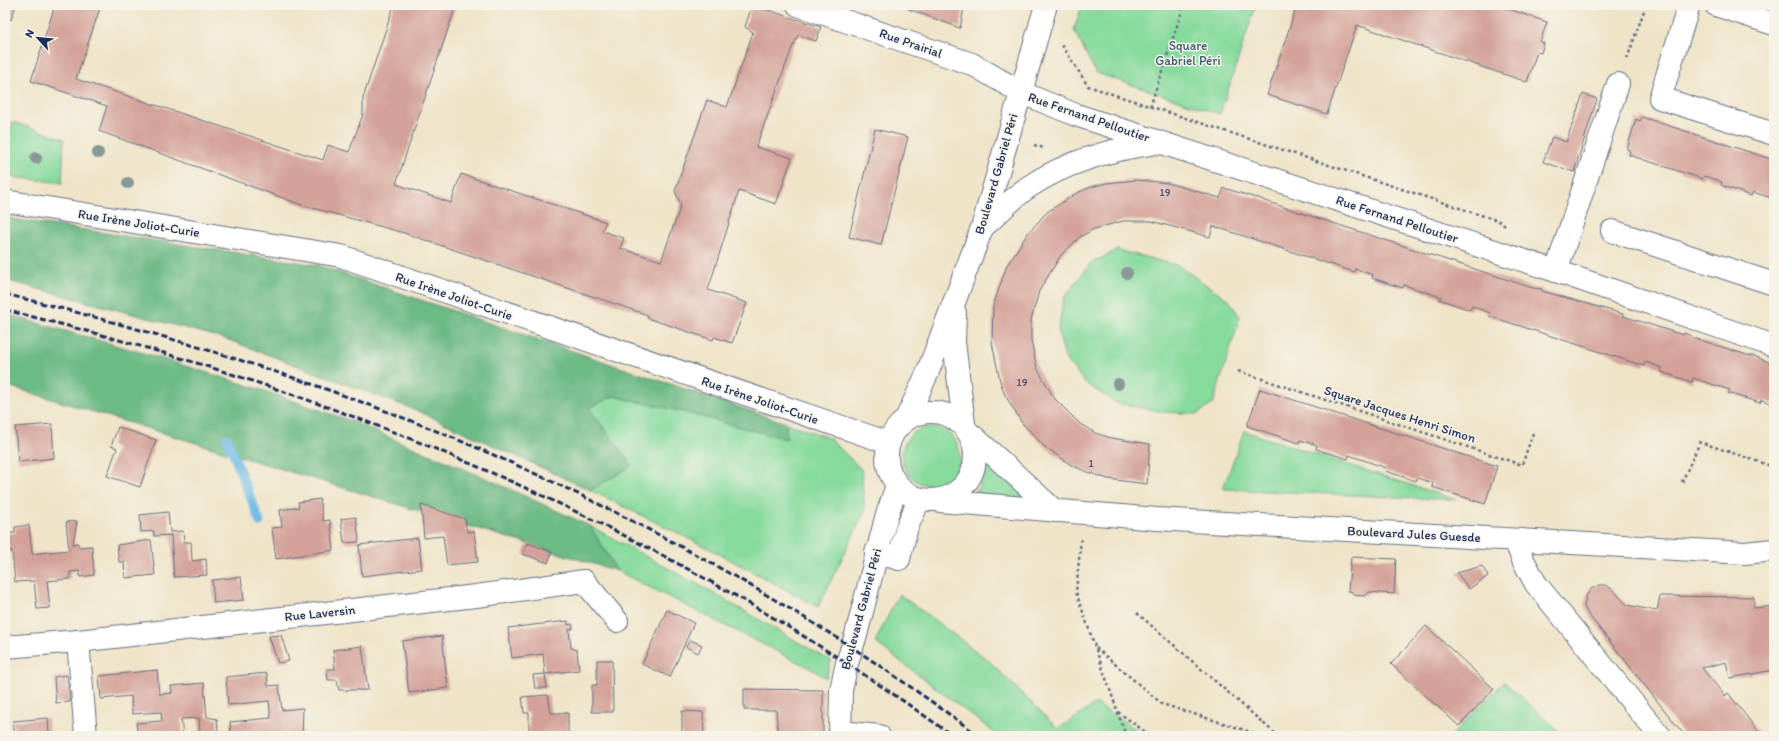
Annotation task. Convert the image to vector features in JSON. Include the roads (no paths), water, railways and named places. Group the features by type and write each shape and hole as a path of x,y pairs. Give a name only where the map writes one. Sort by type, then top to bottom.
{"street":[{"name":"Rue Prairial","path":"798,5 972,64 1020,92"},
{"name":"Boulevard Gabriel Péri","path":"906,419 927,374 982,228 1046,5"},
{"path":"1689,5 1660,98 1774,134"},
{"path":"1716,5 1774,24"},
{"path":"1556,271 1618,84"},
{"name":"Rue Fernand Pelloutier","path":"1020,92 1076,114 1556,271 1774,346"},
{"path":"982,228 1029,186 1065,166 1124,147 1163,142"},
{"name":"Rue Irène Joliot-Curie","path":"5,201 340,256 889,443"},
{"path":"1612,231 1774,284"},
{"name":"Boulevard Gabriel Péri","path":"956,296 954,342 968,430 972,476 965,487 955,495 929,500 907,494 898,486 890,472 887,458 889,443 896,429 906,419 921,412 936,411 951,415 968,430"},
{"path":"968,430 1055,511"},
{"name":"Boulevard Gabriel Péri","path":"840,734 840,690 876,552 898,486"},
{"path":"876,552 899,559 907,527 929,500"},
{"name":"Boulevard Jules Guesde","path":"929,500 1157,520 1745,553 1774,550"},
{"path":"1515,540 1523,560 1536,584 1660,736"},
{"name":"Rue Laversin","path":"5,647 78,641 476,596 584,581 617,621"},
{"path":"78,641 86,736"},
{"path":"840,734 879,736"}],"waterway":[{"path":"227,438 260,522"}],"railway":[{"path":"5,294 181,342 240,360 355,399 468,444 566,488 663,537 758,590 850,646 979,736"},
{"path":"5,310 133,344 258,383 380,427 500,476 617,532 732,594 844,661 953,736"}],"park label":[{"name":"Square Gabriel Péri","path":"1188,52"}]}
